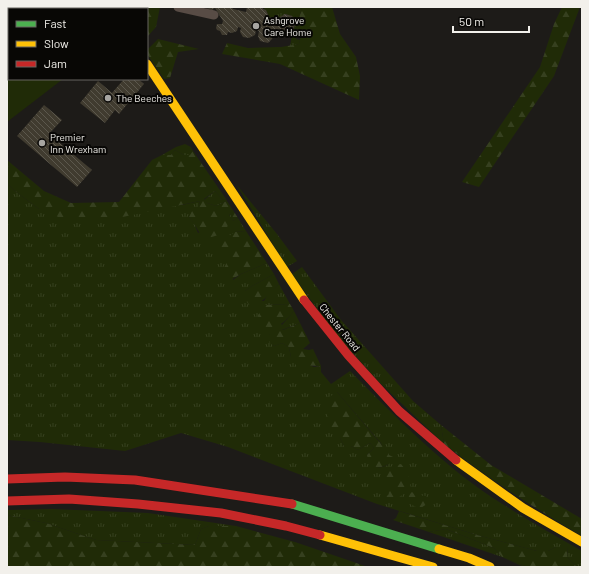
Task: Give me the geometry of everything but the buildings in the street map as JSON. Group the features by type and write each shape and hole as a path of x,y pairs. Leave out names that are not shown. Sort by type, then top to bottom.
{"main road":[{"name":"Chester Road","path":"148,66 302,299 348,355 399,411 464,467 523,508 582,542"},
{"path":"7,479 65,477 135,480 290,504 469,558 490,567"},
{"path":"7,501 69,499 138,504 213,512 286,526 345,541 433,567"},
{"path":"345,541 401,567"}],"street":[{"path":"178,7 214,16"}],"green space":[{"path":"7,7 63,7 8,8 8,80 62,80 7,122"},
{"path":"160,7 156,27 148,36 148,8 120,8"},
{"path":"265,7 302,7 296,31 298,32 296,39 300,40 299,44 290,46 292,36 285,34 294,29 295,22 292,16 285,14 277,19 269,17 264,9"},
{"path":"302,7 332,7 340,34 356,57 360,76 359,100 280,64 222,54 227,43 248,48 281,47 299,44 301,34 296,31"},
{"path":"562,7 580,7 554,76 479,187 462,182 540,67 554,24"},
{"path":"158,39 199,49 178,52 170,78 164,79 148,55 148,49"},
{"path":"185,144 191,147 193,151 191,155 184,155 175,150 171,155 162,155 176,147"},
{"path":"175,150 184,155 190,155 193,151 226,199 223,200 215,191 204,199 207,203 216,206 227,201 238,218 233,221 230,214 225,233 205,239 200,233 189,217 192,211 199,206 200,201 103,221 68,221 39,209 7,183 7,160 44,191 71,203 119,202 152,160 162,155 171,155"},
{"path":"7,183 39,209 182,205 200,201 199,206 189,217 194,223 198,233 231,214 233,221 238,218 246,231 235,232 228,260 233,280 241,274 267,263 274,274 245,291 245,299 264,301 268,294 279,284 290,304 266,305 282,325 294,311 300,323 269,335 270,342 274,346 282,343 289,347 291,357 314,367 321,366 321,372 331,384 350,371 418,438 473,484 504,505 582,551 582,567 577,567 567,557 568,547 556,547 548,551 537,551 477,535 377,504 228,447 181,433 125,451 7,440","holes":["337,392 380,442 389,455 388,465 380,467 373,465 367,455 374,448 370,443 358,450 351,446 344,446 340,438"]},
{"path":"236,184 277,234 297,261 287,267"},
{"path":"215,191 223,200 226,199 227,201 216,206 207,203 204,200"},
{"path":"246,231 267,263 241,274 227,282 223,276 224,268 228,260 219,258 214,246 235,232"},
{"path":"302,267 341,320 413,401 441,425 444,444 378,381 334,332 292,274"},
{"path":"274,274 279,284 259,303 249,305 245,299 245,291"},
{"path":"290,304 294,311 283,323 271,327 259,326 258,315 266,305"},
{"path":"300,323 310,343 303,349 313,349 321,366 296,365 291,357 289,347 282,343 274,346 269,342 269,335 276,329 283,330"},
{"path":"337,392 382,445 387,447 389,455 393,457 393,461 381,467 371,464 367,455 374,448 370,443 358,450 351,446 344,446 340,438 331,428 327,412 329,397"},
{"path":"441,425 491,465 582,519 582,536 546,515 477,469 444,444"},
{"path":"401,464 408,473 411,489 390,503 385,497 389,494 384,488 386,473 392,466"},
{"path":"412,492 416,495 426,496 427,504 419,509 411,504 408,495"},
{"path":"52,509 148,513 236,526 209,526 201,529 195,545 96,540 46,523 7,515 7,510"},
{"path":"399,511 477,535 537,551 548,551 556,547 568,547 567,557 577,567 528,567 502,557 494,548 446,529 429,532 393,520 396,518"},
{"path":"7,515 46,523 96,540 195,545 201,529 209,526 236,526 295,542 368,567 7,567"},
{"path":"446,529 494,548 502,557 429,532"},
{"path":"502,557 528,567 524,567"}],"traffic: fast":[{"path":"292,504 439,549"}],"traffic: slow":[{"path":"148,66 304,300"},
{"path":"456,460 523,508 582,542"},
{"path":"320,535 433,567"},
{"path":"439,549 469,558 490,567"}],"traffic: jam":[{"path":"304,300 348,355 399,411 456,460"},
{"path":"7,479 65,477 135,480 292,504"},
{"path":"7,501 69,499 138,504 221,513 286,526 320,535"}],"place":[{"name":"Ashgrove Care Home","path":"256,26"},
{"name":"The Beeches","path":"108,98"},
{"name":"Premier Inn Wrexham","path":"42,143"}]}
